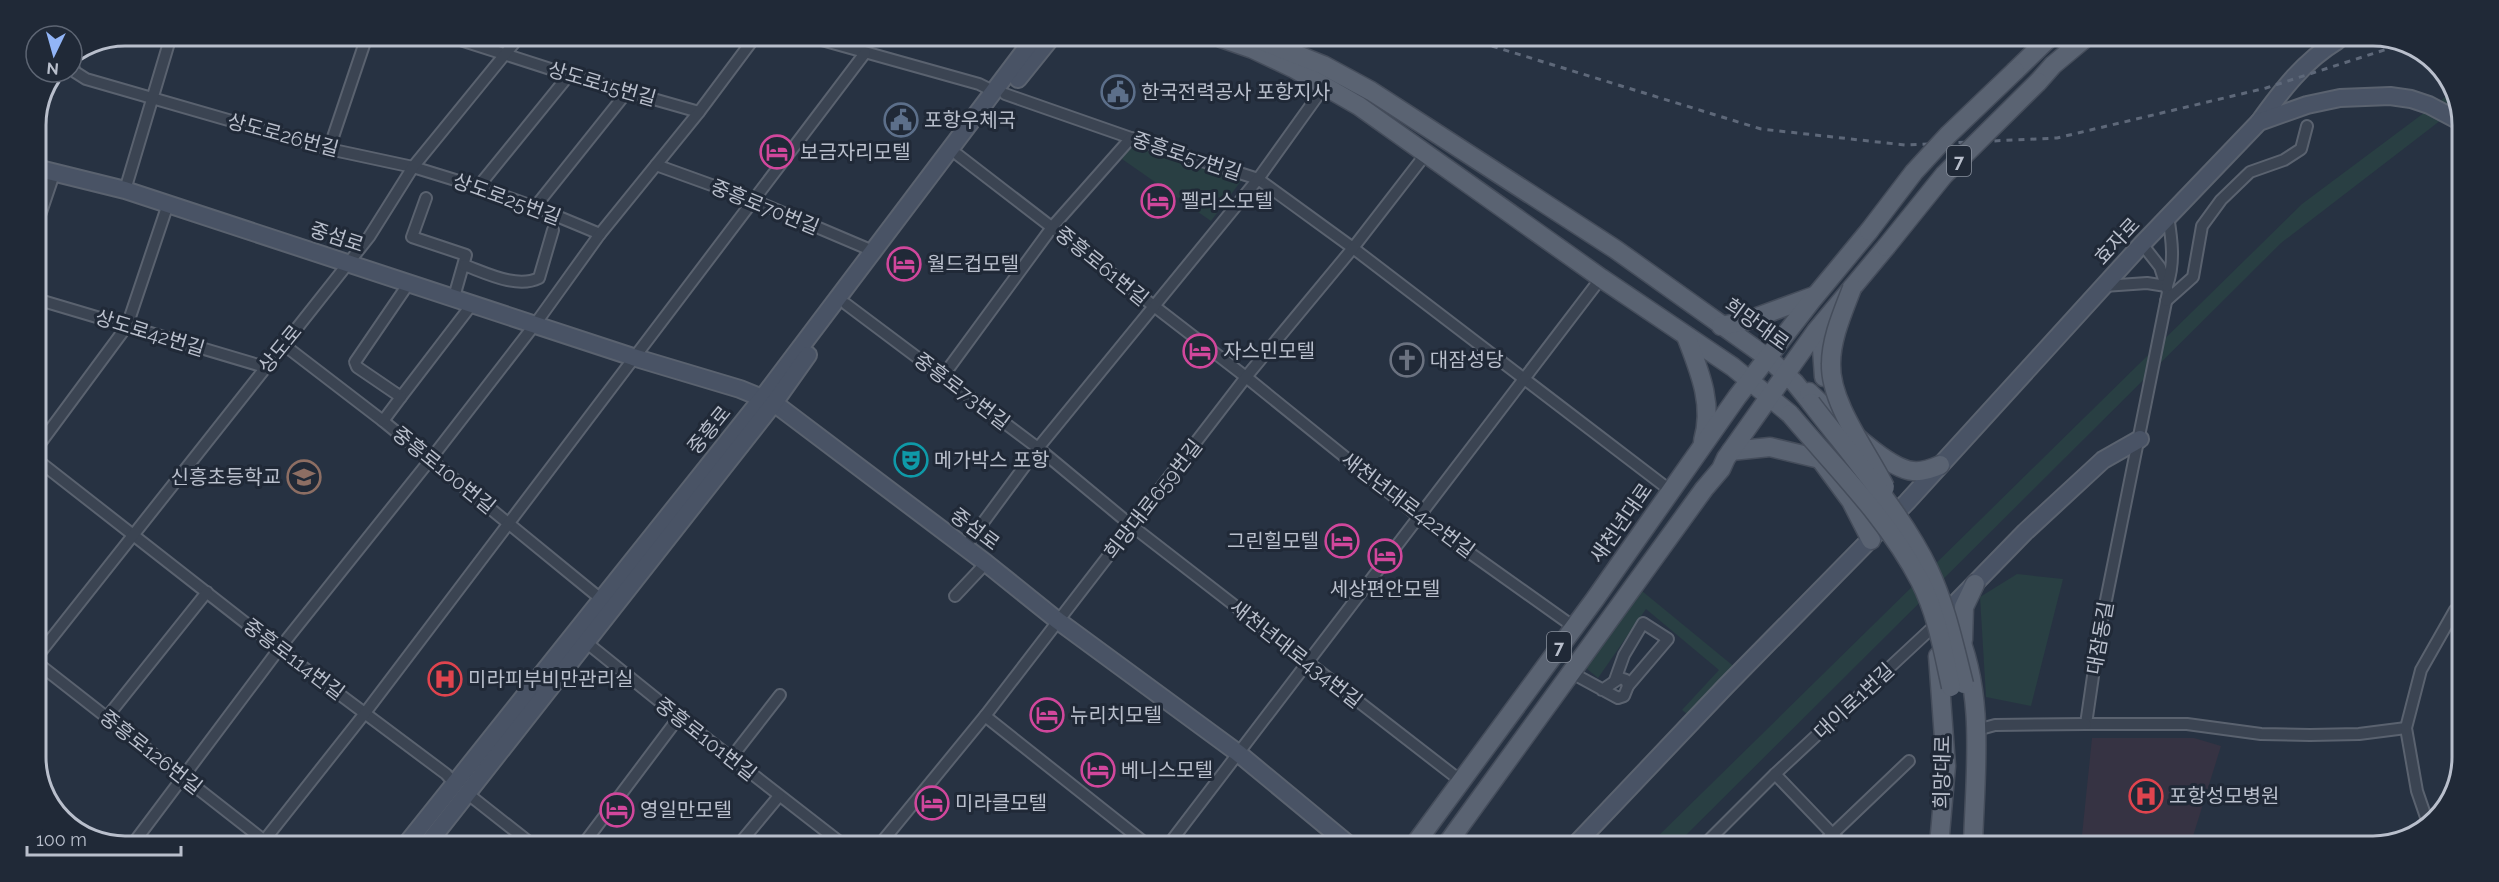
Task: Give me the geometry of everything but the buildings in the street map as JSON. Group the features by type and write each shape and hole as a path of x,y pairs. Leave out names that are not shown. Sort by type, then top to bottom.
{"main road":[{"name":"중흥로","path":"413,836 454,783 580,637 846,304 958,155 1029,46"},
{"name":"중흥로","path":"434,836 468,794 580,637 601,599 768,400 873,251 1000,93 1044,46"},
{"name":"희망대로","path":"1244,46 1293,68 1359,106 1425,155 1750,380 1790,414 1897,541 1921,583 1938,625 1957,685 1966,702 1963,836"},
{"name":"희망대로","path":"1275,46 1323,65 1371,92 1615,249 1768,358 1789,377 1929,569 1944,606 1957,685 1952,716 1948,836"},
{"name":"새천년대로","path":"1421,836 1574,627 1750,380 1816,295 1914,172 1948,135 2041,46"},
{"name":"7","path":"1453,836 1704,489 1721,469 1731,451 1789,377 1826,320 1944,176 2053,65 2076,46"},
{"path":"2259,122 2288,81 2318,46"},
{"name":"효자로","path":"1895,521 1940,465 2168,216 2259,122 2307,105 2340,98 2390,96 2429,105 2452,117"},
{"name":"중섬로","path":"46,171 125,190 768,400 965,547 1057,620 1238,753 1338,836"},
{"path":"1584,836 1726,686 1871,540 1895,521 1867,452 1842,411 1832,378 1833,344 1852,288"},
{"path":"1721,326 1746,321 1816,295"},
{"path":"1826,320 1823,372 1835,417"},
{"path":"1686,336 1703,379 1706,400 1708,424 1701,448"},
{"path":"1789,377 1898,468 1924,472 1940,465"},
{"path":"1773,399 1785,421 1820,459 1851,501 1871,540"},
{"path":"1935,629 1943,633 1950,631 1952,618 1975,584 2025,532 2103,460 2140,439"},
{"path":"1731,451 1770,447 1820,459"},
{"path":"1973,836 1977,730 1964,645 1964,607 1975,584"},
{"path":"1952,618 1964,645"},
{"path":"1935,629 1946,766 1940,836"}],"street":[{"path":"125,190 168,46"},
{"path":"328,149 364,46"},
{"name":"상도로15번길","path":"478,46 569,75 699,112"},
{"name":"상도로","path":"47,646 369,237 413,167 512,46"},
{"path":"140,836 279,649 430,460 536,323 600,234 699,112 748,46"},
{"name":"중흥로57번길","path":"841,46 979,84 1131,138 1258,179 1353,248 1671,491"},
{"path":"269,836 365,713 865,53"},
{"path":"478,187 569,75"},
{"name":"상도로26번길","path":"84,78 328,149 413,167"},
{"path":"965,547 1038,448 1258,179 1324,87"},
{"path":"535,207 627,92"},
{"path":"2166,301 2193,277 2202,226 2221,200 2250,172 2284,160 2301,149 2307,126"},
{"path":"943,376 1053,226 1131,138"},
{"name":"중흥로61번길","path":"958,155 1246,377"},
{"name":"희망대로659번길","path":"887,836 985,716 1246,377 1353,248 1425,155"},
{"name":"중흥로70번길","path":"656,165 753,200 873,251"},
{"name":"상도로25번길","path":"413,167 535,207 600,234"},
{"path":"46,197 54,174"},
{"path":"426,198 412,237 466,255 454,297"},
{"path":"46,435 127,326 168,204"},
{"path":"2104,286 2127,283 2166,286 2172,272 2172,238 2168,216"},
{"path":"464,265 498,277 528,284 539,278 553,230"},
{"name":"대잠동길","path":"2086,724 2099,635 2168,292 2160,267 2142,244"},
{"path":"1175,836 1601,278"},
{"path":"401,397 357,367 355,362 409,283"},
{"name":"상도로42번길","path":"46,302 265,367"},
{"path":"383,421 473,303"},
{"name":"중흥로73번길","path":"846,304 1038,448 1132,526"},
{"name":"중흥로100번길","path":"284,345 383,421 601,599"},
{"name":"새천년대로422번길","path":"1246,377 1418,516 1574,627"},
{"name":"중흥로114번길","path":"47,467 279,649 446,774 454,783"},
{"name":"새천년대로434번길","path":"1132,526 1461,781"},
{"path":"955,596 986,563"},
{"path":"106,717 207,592"},
{"path":"2425,815 2417,790 2406,728 2421,670 2452,615"},
{"path":"1572,673 1602,690 1618,698 1623,696 1628,686 1668,639 1643,623 1624,655 1615,680 1602,690"},
{"name":"대이로1번길","path":"1713,836 1775,774 1935,629"},
{"name":"중흥로101번길","path":"580,637 832,836"},
{"name":"중흥로126번길","path":"47,669 258,836"},
{"path":"1615,680 1626,680 1628,686"},
{"path":"731,758 780,695"},
{"path":"1975,709 1995,725"},
{"path":"985,716 1136,836"},
{"path":"590,836 679,717"},
{"path":"1977,730 1995,725 2187,724 2261,734 2310,735 2359,734 2406,728"},
{"path":"1775,774 1833,834 1909,761"},
{"path":"468,794 521,836"},
{"path":"746,836 779,795"}],"shaded area":[{"name":"포항성모병원","path":"2092,738 2194,738 2221,746 2193,836 2082,836"}],"green space":[{"path":"2446,96 2451,112 2281,243 1685,836 1658,836 2302,204"},
{"path":"1132,144 1244,177 1211,221 1122,159"},
{"path":"2017,574 2063,579 2031,706 1986,697 1980,597"},
{"path":"1642,591 1737,669 1691,717 1682,710 1719,670 1646,609 1598,678 1586,668"}],"railway":[{"path":"1492,46 1761,129 1905,145 2057,138 2266,88 2390,48"}],"place":[{"name":"한국전력공사 포항지사","path":"1118,92"},
{"name":"포항우체국","path":"901,120"},
{"name":"보금자리모텔","path":"777,152"},
{"name":"펠리스모텔","path":"1158,201"},
{"name":"월드컵모텔","path":"904,264"},
{"name":"자스민모텔","path":"1200,351"},
{"name":"대잠성당","path":"1407,360"},
{"name":"메가박스 포항","path":"911,460"},
{"name":"신흥초등학교","path":"304,477"},
{"name":"그린힐모텔","path":"1342,541"},
{"name":"세상편안모텔","path":"1385,556"},
{"name":"미라피부비만관리실","path":"445,679"},
{"name":"뉴리치모텔","path":"1047,715"},
{"name":"베니스모텔","path":"1098,770"},
{"name":"포항성모병원","path":"2146,796"},
{"name":"미라클모텔","path":"932,803"},
{"name":"영일만모텔","path":"617,810"}]}
